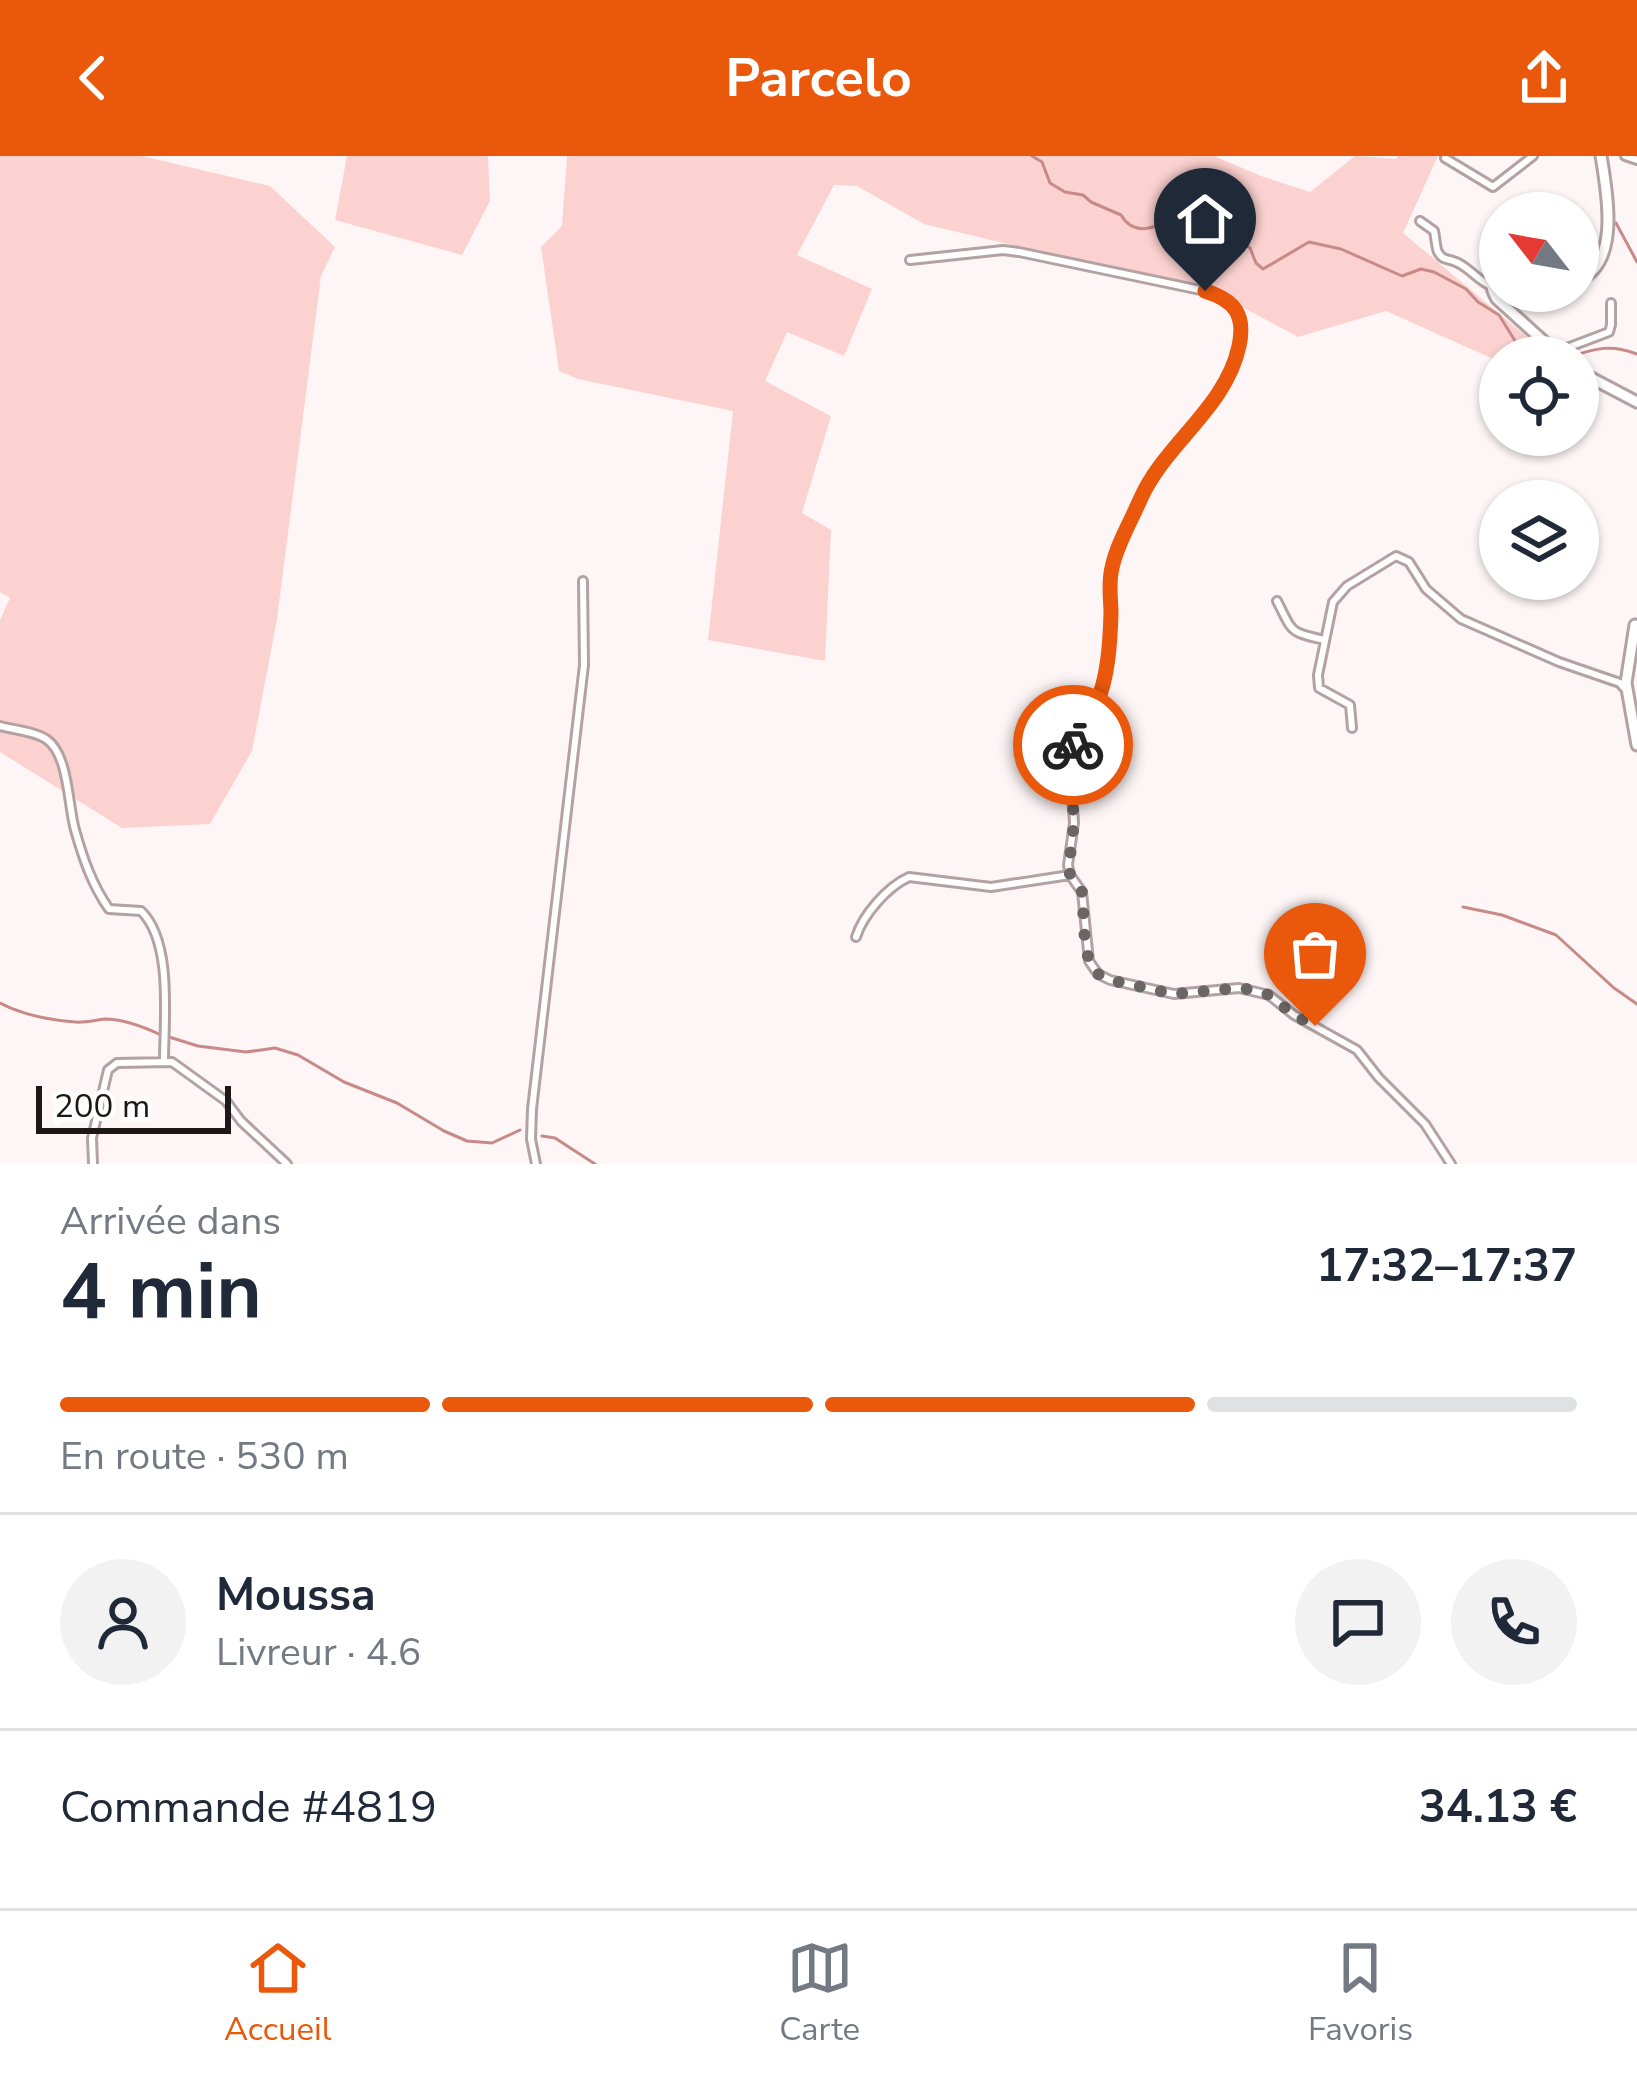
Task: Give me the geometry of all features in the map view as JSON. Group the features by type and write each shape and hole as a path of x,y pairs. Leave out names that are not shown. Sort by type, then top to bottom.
{"main road":[{"path":"1599,264 1607,243 1600,156"},
{"path":"1511,312 1537,336"},
{"path":"1599,382 1637,402"},
{"path":"1636,622 1625,653 1623,687 1624,714 1637,746"}],"street":[{"path":"1625,156 1637,159"},
{"path":"1445,158 1493,187 1529,157"},
{"path":"1420,221 1434,231 1441,256 1468,269 1479,280"},
{"path":"910,260 1019,252 1205,291 1230,302 1241,329 1237,353 1208,408 1142,495 1111,571 1108,653 1096,707 1073,744 1074,823 1069,865 1082,892 1089,961 1098,974 1110,980 1174,994 1239,988 1269,995 1294,1015 1357,1050 1425,1124 1451,1164"},
{"path":"1599,337 1609,332 1611,304"},
{"path":"1352,728 1350,705 1319,688 1334,602 1347,586 1396,556 1409,562 1426,589 1461,619 1623,687"},
{"path":"536,1164 532,1109 584,664 583,581"},
{"path":"1277,602 1294,632 1325,640"},
{"path":"0,725 52,744 65,775 73,825 93,883 109,910 141,911 153,925 164,974 164,1061"},
{"path":"856,938 873,906 908,877 992,886 1070,875"},
{"path":"93,1164 92,1138 108,1070 117,1064 164,1061 214,1091 286,1164"}],"shaded area":[{"path":"0,156 142,156 270,186 335,247 321,276 277,619 252,751 210,824 122,828 0,752 0,620 10,598 0,592"},
{"path":"347,156 488,156 490,201 462,255 335,220"},
{"path":"567,156 1214,156 1310,192 1355,156 1438,156 1403,233 1479,297 1479,312 1497,312 1526,336 1479,336 1479,353 1386,311 1298,337 1218,294 924,224 857,186 834,185 797,255 872,289 844,356 787,332 765,381 831,416 802,513 831,530 825,661 708,640 733,411 559,371 541,247 562,226"}],"waterway":[{"path":"1032,156 1042,162 1050,183 1083,195 1137,228 1155,226 1193,206 1206,224 1222,228 1250,248 1263,269 1309,242 1341,249 1402,276 1421,269 1434,272 1499,315 1512,336"},
{"path":"1616,223 1637,262"},
{"path":"1599,349 1637,354"},
{"path":"1463,907 1556,935 1637,1004"},
{"path":"0,1003 56,1020 119,1020 161,1035"},
{"path":"169,1037 198,1046 246,1052 275,1048 298,1055 467,1141 492,1143 520,1130"},
{"path":"542,1136 555,1138 595,1164"}],"way so far":[{"path":"1073,745 1070,875 1082,892 1085,943 1098,974 1174,994 1254,990 1315,1026"}],"route":[{"path":"1073,745 1096,707 1104,675 1116,556 1142,495 1208,408 1228,376 1240,343 1235,308 1205,291"}]}
